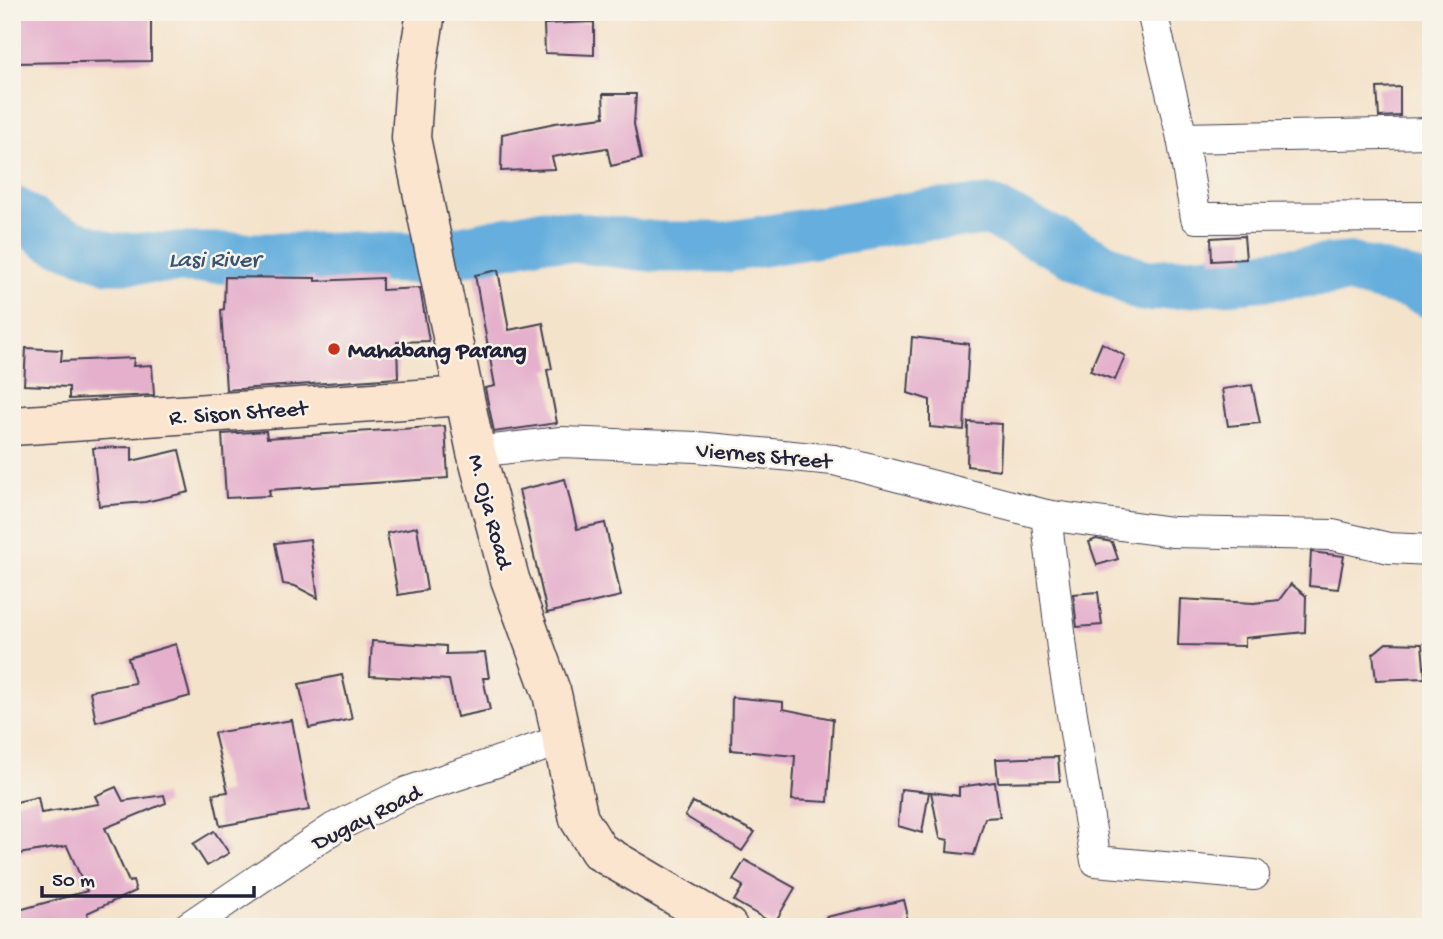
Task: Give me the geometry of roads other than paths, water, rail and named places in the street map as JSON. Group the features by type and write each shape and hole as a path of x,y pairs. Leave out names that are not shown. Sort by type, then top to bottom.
{"street":[{"name":"M. Oja Road","path":"426,12 415,80 411,138 476,452 510,579 552,694 579,820 598,851 728,927"},
{"path":"1152,12 1182,138 1196,218 1431,217"},
{"path":"1182,138 1431,134"},
{"name":"R. Sison Street","path":"12,426 463,396"},
{"name":"Viernes Street","path":"476,452 561,442 697,447 834,460 1046,516 1172,532 1333,535 1389,548 1431,550"},
{"path":"1046,516 1064,665 1096,861 1254,875"},
{"name":"Dugay Road","path":"188,927 334,828 407,792 562,740"}],"waterway":[{"name":"Lasi River","path":"12,211 51,236 110,258 427,258"},
{"path":"442,255 545,234 658,247 726,247 925,215 990,211 1142,286 1349,268 1411,284 1431,293"}],"place":[{"name":"Mahabang Parang","path":"334,349"}]}
